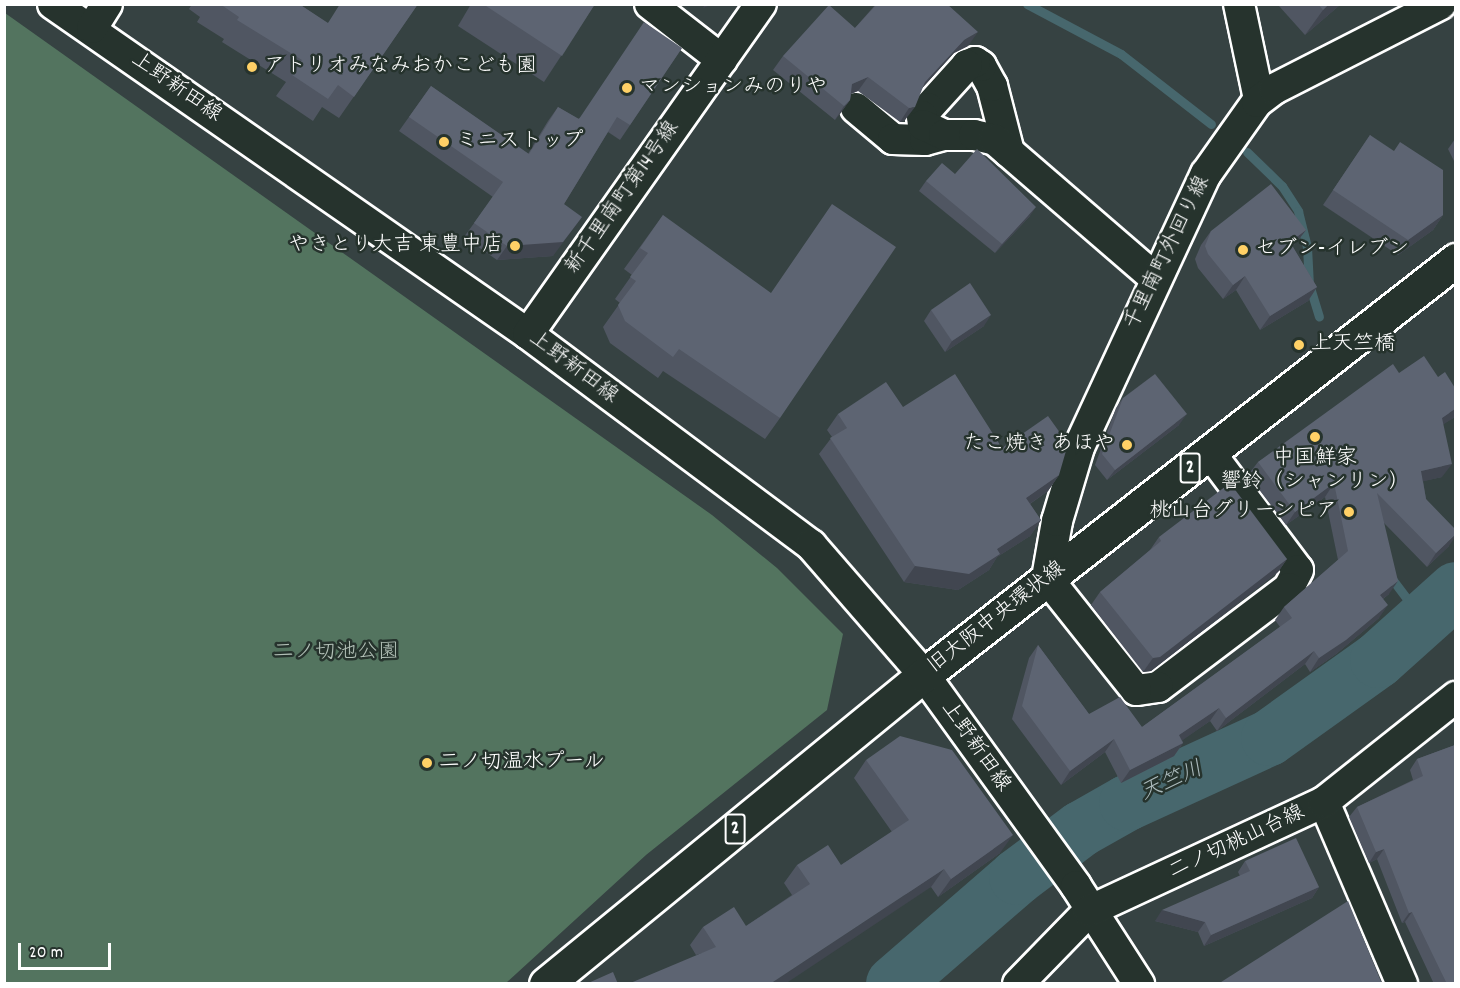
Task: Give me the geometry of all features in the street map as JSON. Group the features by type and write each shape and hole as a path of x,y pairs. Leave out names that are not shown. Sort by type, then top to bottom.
{"main road":[{"name":"旧大阪中央環状線","path":"546,984 924,675 1455,260"}],"street":[{"name":"上野新田線","path":"53,4 100,16 811,545 924,675 1083,899"},
{"path":"650,4 722,60"},
{"name":"新千里南町第14号線","path":"528,334 761,4"},
{"path":"1239,4 1259,99"},
{"name":"千里南町外回り線","path":"1047,578 1057,521 1079,447 1155,278 1206,174 1259,99 1441,4"},
{"path":"944,135 923,124 922,116 960,70 975,62 992,86 1009,152"},
{"path":"856,108 893,139 925,140 944,135 985,136 1009,152 1155,278"},
{"path":"1047,578 1136,690 1158,687 1289,588 1298,570 1210,453"},
{"name":"二ノ切桃山台線","path":"1018,984 1083,899 1324,802 1455,697"},
{"path":"1324,802 1402,984"},
{"path":"1083,899 1139,984"}],"green space":[{"name":"二ノ切池公園","path":"5,13 712,515 777,568 843,634 827,710 646,855 506,983 5,983"}],"building":[{"path":"220,4 299,4 328,23 340,4 418,4 354,97 338,85 328,99 292,75 302,60 237,20 239,17"},
{"path":"483,4 595,4 562,56"},
{"path":"877,4 947,4 978,32 964,40 925,82 915,107 909,108 868,77 852,84 850,100 844,106 783,56 829,5 855,28"},
{"path":"1318,4 1329,4 1323,10"},
{"path":"644,22 682,48 630,125 617,117 564,204 582,217 563,242 507,246 474,223 503,182 409,117 431,86 529,154 558,107 579,119"},
{"path":"1370,135 1394,151 1400,142 1443,170 1443,215 1408,240 1333,190"},
{"path":"977,149 1036,207 1002,244 926,181 942,163 955,174"},
{"path":"1271,184 1306,230 1290,242 1317,287 1270,316 1245,276 1233,285 1208,254 1205,246 1211,231"},
{"path":"832,204 896,247 780,418 679,349 673,357 625,321 618,305 636,281 630,277 648,253 640,248 663,215 771,293"},
{"path":"970,283 991,315 952,341 931,310"},
{"path":"1424,356 1438,377 1445,372 1455,388 1455,409 1442,418 1452,464 1421,471 1426,499 1455,529 1455,535 1436,553 1377,493 1398,581 1380,595 1388,605 1346,640 1319,658 1314,651 1226,718 1219,708 1179,735 1183,743 1130,770 1114,739 1070,771 1022,706 1038,645 1089,714 1120,697 1142,727 1292,618 1284,607 1348,551 1334,483 1295,512 1258,462 1393,364 1399,373"},
{"path":"955,374 1002,448 1048,416 1068,444 1059,475 1026,498 1041,520 997,549 1000,554 969,574 915,566 830,438 847,428 838,414 886,382 903,407"},
{"name":"たこ焼き あほや","path":"1155,374 1187,414 1115,470 1102,454 1123,398"},
{"path":"1230,483 1287,559 1160,657 1153,658 1100,592 1161,541 1159,537"},
{"path":"900,736 952,750 1013,835 951,879 944,869 770,984 628,984 716,947 703,927 734,907 746,926 810,884 797,865 828,845 841,865 909,820 866,760"},
{"path":"1455,745 1455,984 1447,984 1412,912 1409,913 1384,849 1376,852 1357,807 1423,776 1417,759"},
{"path":"1296,838 1319,887 1211,935 1205,922 1162,910 1250,871 1245,861"},
{"path":"1348,901 1382,984 1218,984"},
{"path":"613,972 618,984 586,984"}],"waterway":[{"path":"1027,4 1121,54 1211,124"},
{"path":"1247,152 1282,186 1298,211 1307,247 1309,284 1319,317"},
{"path":"1389,575 1423,620"},
{"name":"天竺川","path":"894,984 1017,877 1081,829 1127,803 1269,738 1378,660 1456,590"}],"place":[{"name":"アトリオみなみおかこども園","path":"252,67"},
{"name":"マンションみのりや","path":"627,88"},
{"name":"ミニストップ","path":"444,142"},
{"name":"やきとり大吉 東豊中店","path":"515,246"},
{"name":"セブン-イレブン","path":"1243,250"},
{"name":"上天竺橋","path":"1299,345"},
{"name":"中国鮮家 響鈴（シャンリン）","path":"1315,437"},
{"name":"たこ焼き あほや","path":"1127,445"},
{"name":"桃山台グリーンピア","path":"1349,512"},
{"name":"二ノ切温水プール","path":"427,763"}]}
